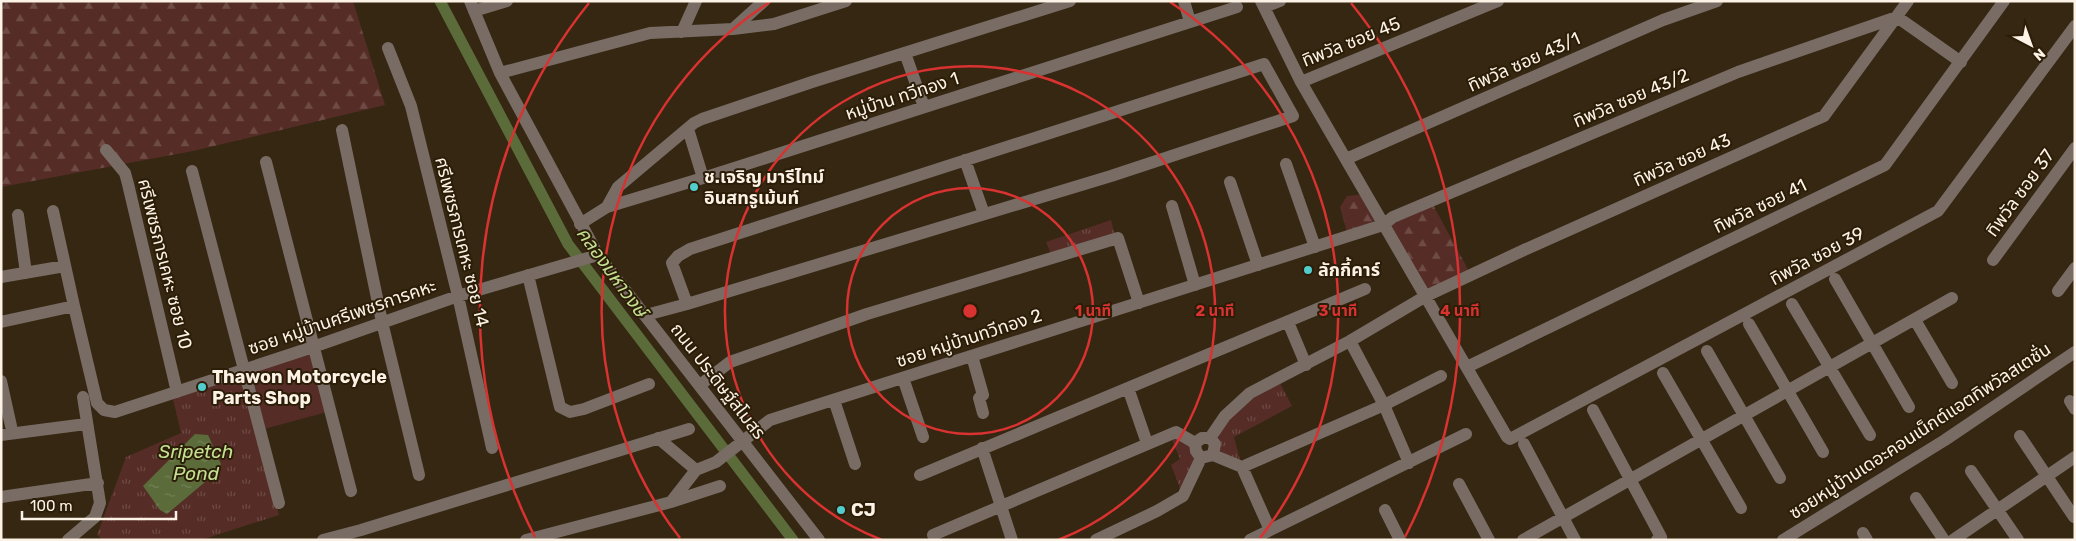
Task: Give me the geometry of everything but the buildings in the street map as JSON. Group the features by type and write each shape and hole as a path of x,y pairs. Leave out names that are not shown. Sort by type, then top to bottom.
{"street":[{"path":"472,6 507,1"},
{"path":"682,32 696,1"},
{"path":"733,29 764,1"},
{"path":"500,73 625,38 650,33 733,29 774,24 846,1"},
{"path":"606,207 618,188 688,128 702,119 812,82 1070,1"},
{"path":"1184,1 1190,22"},
{"path":"1280,1 1262,4 1301,82 1467,367"},
{"name":"ทิพวัล ซอย 45","path":"1301,82 1498,1"},
{"name":"ทิพวัล ซอย 43/1","path":"1346,159 1663,20 1718,1"},
{"name":"ทิพวัล ซอย 43","path":"1210,438 1225,416 1250,393 1350,341 1426,296 1524,250 1824,116 1908,1"},
{"name":"ทิพวัล ซอย 41","path":"1467,367 1885,165 2004,1"},
{"name":"ถนน ประดิษฐ์สโมสร","path":"472,6 500,73 598,255 700,385 739,443 819,540"},
{"name":"หมู่บ้าน ทวีทอง 1","path":"580,224 606,207 703,178 1237,7"},
{"path":"1897,17 1961,62"},
{"name":"ทิพวัล ซอย 43/2","path":"1383,225 1393,217 1738,72 1897,17"},
{"name":"ทิพวัล ซอย 39","path":"1467,367 1509,438 1520,435 1938,211 2075,26"},
{"name":"ศรีเพชรการเคหะ ซอย 14","path":"388,48 411,106 458,296 492,448"},
{"path":"905,53 924,107"},
{"path":"646,315 687,304 1129,170 1293,116 1264,64 690,249 678,256 672,263 687,304"},
{"path":"688,128 703,178"},
{"path":"342,130 382,322 419,475"},
{"name":"ทิพวัล ซอย 37","path":"1993,260 2075,148"},
{"name":"ศรีเพชรการเคหะ ซอย 10","path":"106,150 125,173 177,392"},
{"path":"965,160 984,214"},
{"path":"266,162 351,491"},
{"path":"1286,164 1315,247"},
{"path":"192,171 279,502"},
{"path":"1230,182 1258,265"},
{"path":"1172,206 1195,285"},
{"name":"ซอย หมู่บ้านศรีเพชรการคหะ","path":"53,211 97,403 104,410 115,412 313,347 458,296 598,255"},
{"path":"18,215 26,273"},
{"name":"ซอย หมู่บ้านทวีทอง 2","path":"696,470 716,462 770,420 1383,225"},
{"path":"700,385 730,362 739,358 867,314 1118,238 1139,303"},
{"path":"1,277 65,266"},
{"path":"2058,290 2075,268"},
{"path":"528,275 560,407 570,412 584,409 649,384"},
{"path":"1835,279 1909,407"},
{"path":"920,475 1365,289"},
{"path":"1523,540 1952,298"},
{"path":"1792,304 1870,435"},
{"path":"1,322 74,306"},
{"path":"1915,320 1952,383"},
{"path":"1288,322 1306,365"},
{"path":"1749,324 1823,452"},
{"path":"1350,341 1384,405 1409,463"},
{"path":"1707,351 1780,478"},
{"name":"ซอยหมู่บ้านเดอะคอนเน็กต์แอตทิพวัลสเตชั่น","path":"1783,540 1945,440 2075,352"},
{"path":"972,356 983,395 979,398 983,413"},
{"path":"1663,373 1741,508"},
{"path":"1195,443 1196,451 1207,457 1242,467 1384,405 1441,376"},
{"path":"902,378 923,437"},
{"path":"1,381 11,426"},
{"path":"1128,388 1147,444"},
{"path":"68,540 95,517 99,508 98,482 86,424 83,397"},
{"path":"834,400 855,464"},
{"path":"1592,410 1661,538 1657,540"},
{"path":"1,435 86,424"},
{"path":"323,540 363,535 689,429"},
{"path":"933,535 1176,432 1195,443"},
{"path":"1250,540 1466,434"},
{"path":"2020,436 2074,517"},
{"path":"658,438 696,470 671,502"},
{"path":"1096,540 1157,511 1183,496 1215,444 1210,438 1202,438 1195,443"},
{"path":"1524,444 1575,540"},
{"path":"982,448 1012,540"},
{"path":"1953,540 2075,457"},
{"path":"1242,467 1270,530"},
{"path":"1971,471 2018,540"},
{"path":"1,497 98,482"},
{"path":"1460,484 1489,540"},
{"path":"526,540 671,502 720,486"},
{"path":"1916,498 1944,540"},
{"path":"1385,510 1400,540"}],"green space":[{"path":"1,1 353,1 385,105 193,151 1,187"},
{"path":"1365,194 1383,224 1431,201 1471,275 1426,296 1383,225 1348,236 1340,207 1347,196"},
{"path":"1111,220 1115,236 1051,254 1046,242"},
{"path":"312,346 327,412 257,431 242,370"},
{"path":"242,370 279,515 201,540 103,540 97,535 126,457 181,433 172,395"},
{"path":"1278,379 1292,406 1234,437 1242,467 1213,455 1225,416"},
{"path":"1176,432 1201,458 1183,496 1171,465 1180,459 1170,435"}],"water":[{"name":"Sripetch Pond","path":"195,434 208,435 221,464 217,472 167,514 160,510 143,486"}],"waterway":[{"name":"คลองมหาวงษ์","path":"440,1 568,244 793,540"}],"place":[{"name":"ช.เจริญ มารีไทม์ อินสทรูเม้นท์","path":"694,187"},
{"name":"ลักกี้คาร์","path":"1308,270"},
{"name":"Thawon Motorcycle Parts Shop","path":"202,387"},
{"name":"CJ","path":"841,510"}]}
